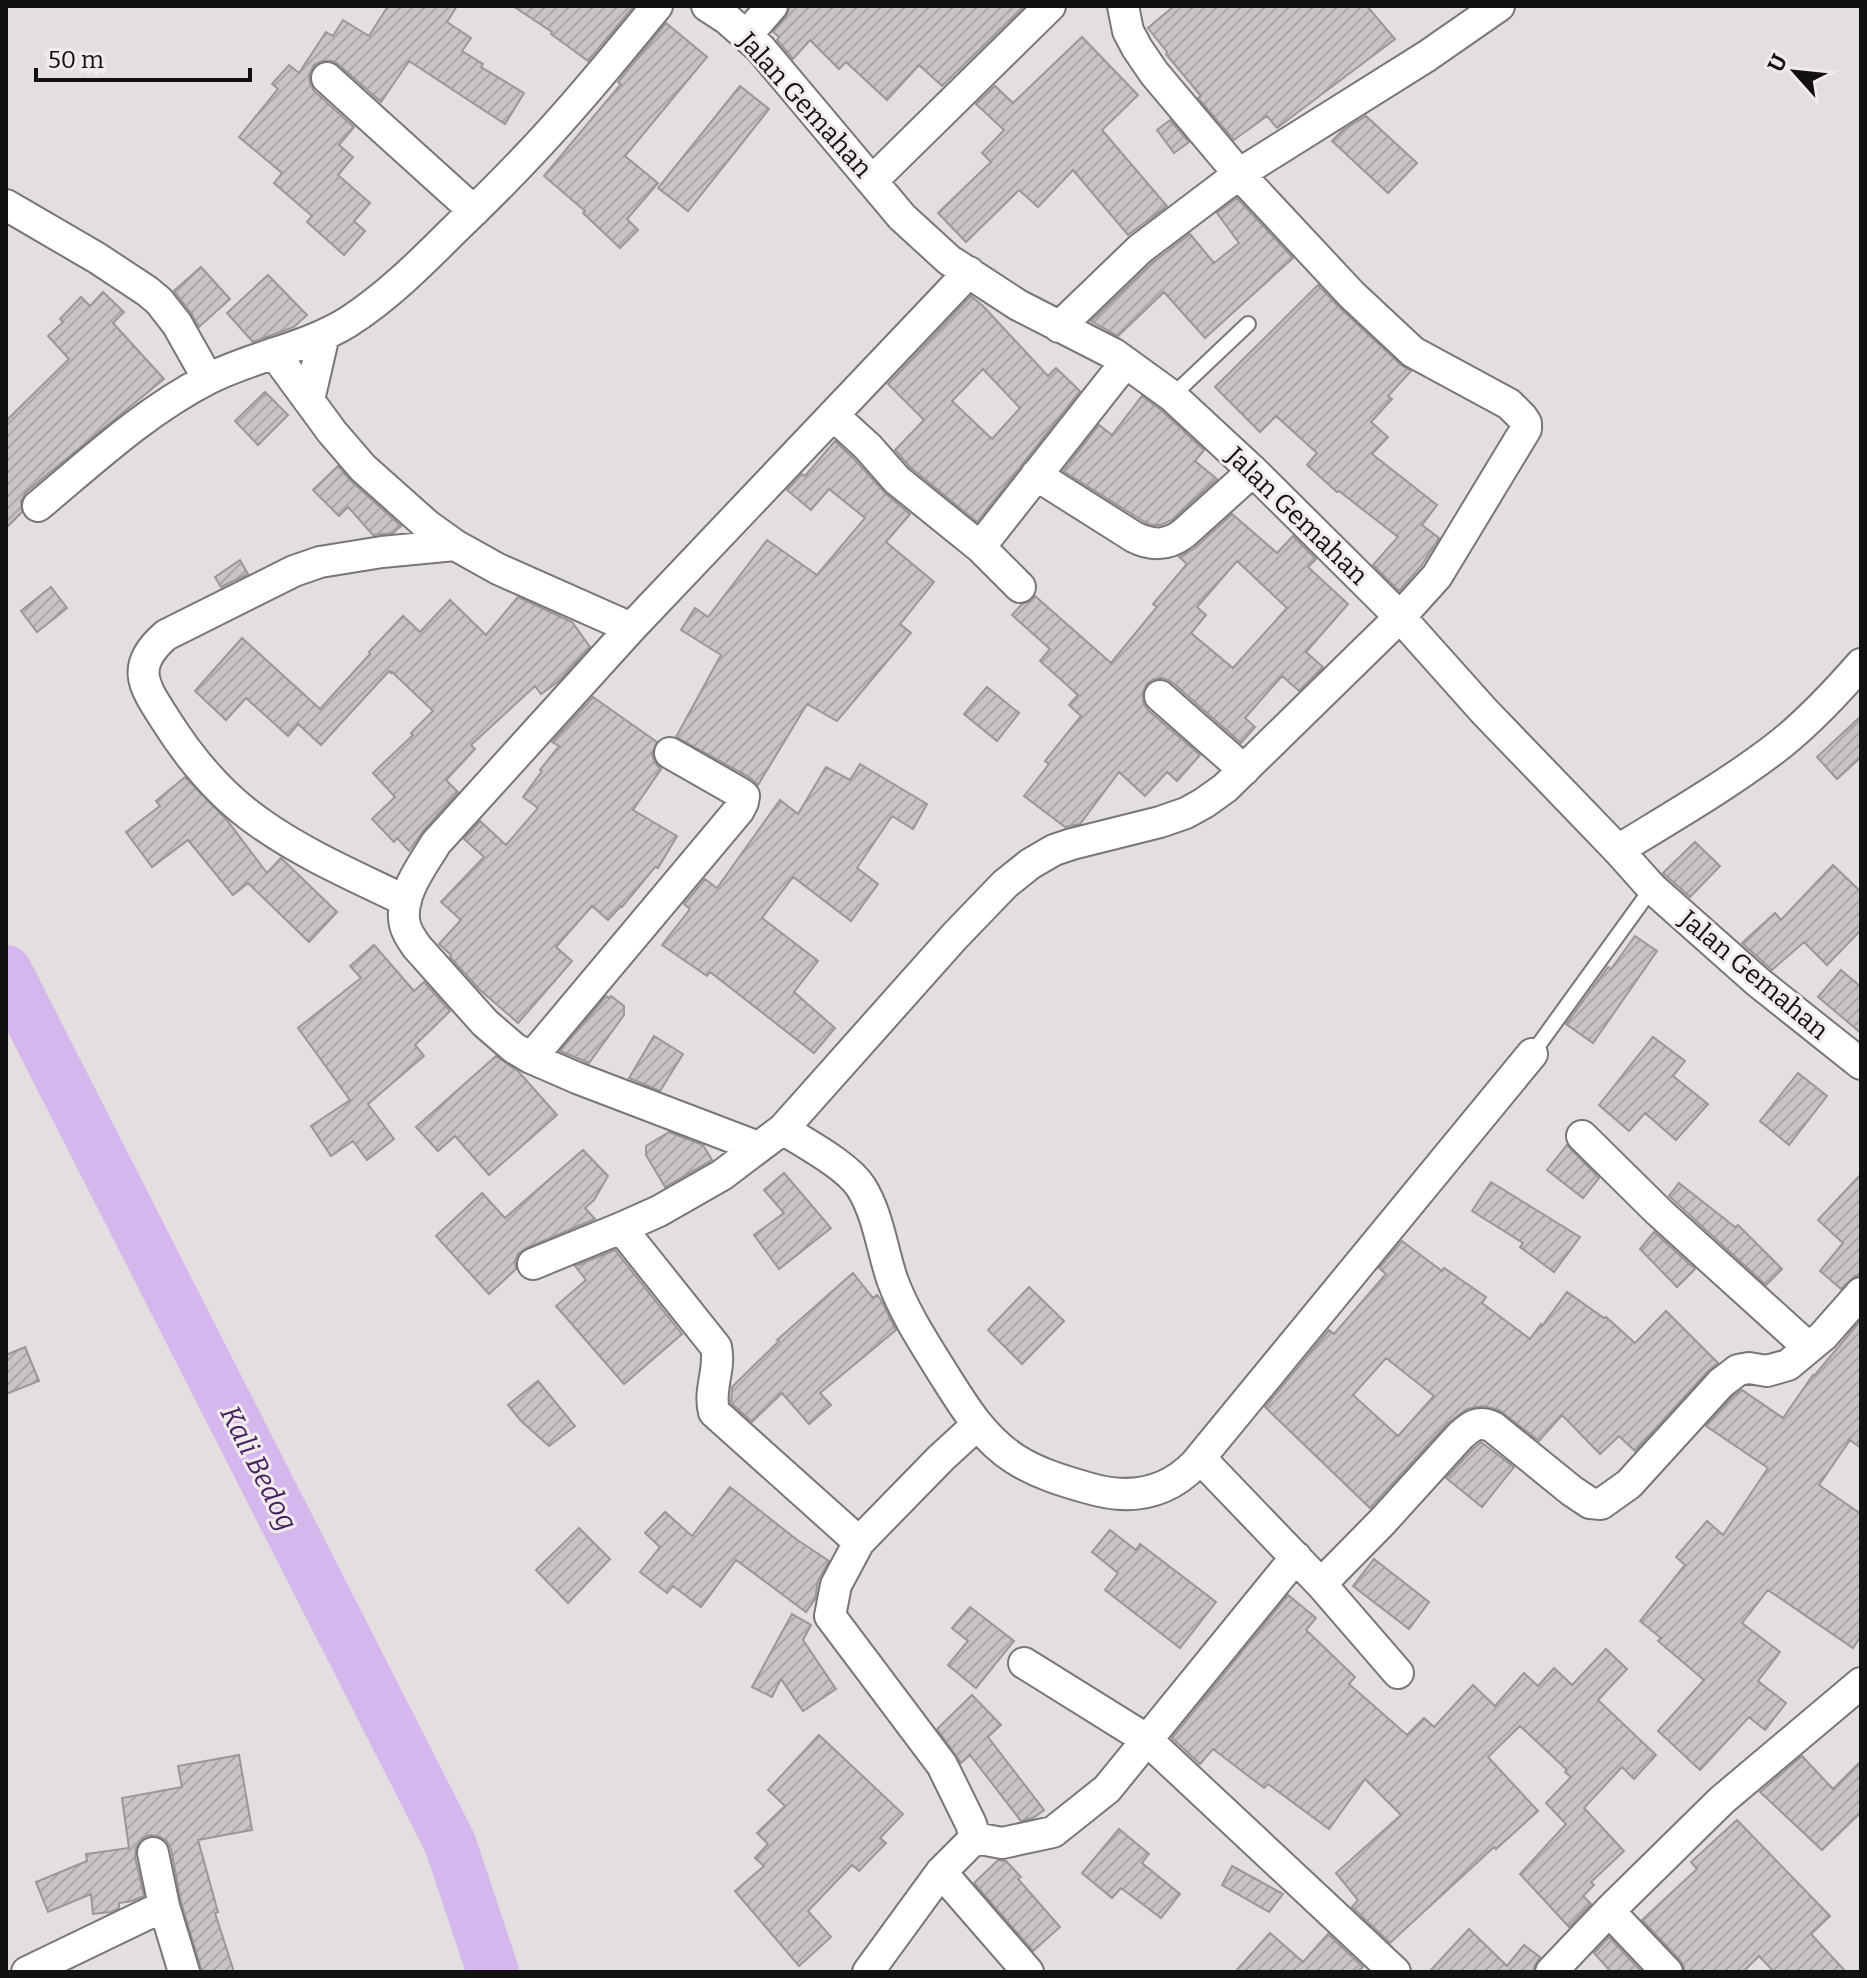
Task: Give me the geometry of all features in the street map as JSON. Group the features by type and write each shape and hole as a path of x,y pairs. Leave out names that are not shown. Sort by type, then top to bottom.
{"street":[{"path":"38,506 137,424 176,397 241,364 324,335 390,291 474,211 575,105 657,6"},
{"name":"Jalan Gemahan","path":"707,6 760,48 902,217 949,260 1018,305 1114,354 1172,396 1253,471 1400,617 1484,711 1652,888 1758,982 1860,1062"},
{"path":"746,36 772,6"},
{"path":"872,181 1050,6"},
{"path":"533,1264 659,1211 722,1175 783,1129 954,937 1005,884 1030,864 1072,844 1186,813 1215,796 1400,617 1437,576 1526,429 1526,423 1509,404 1413,352 1352,295 1239,174 1154,73 1128,31 1123,6"},
{"path":"1059,327 1140,249 1239,174 1427,56 1499,6"},
{"path":"327,78 474,211"},
{"path":"6,205 97,258 159,301 177,324 208,379"},
{"path":"758,1147 577,1078 514,1048 485,1023 417,947 404,923 406,901 436,843 631,628 969,272"},
{"path":"309,400 324,335"},
{"path":"274,353 363,468 427,525 498,569 631,628"},
{"path":"980,547 1125,363"},
{"path":"833,415 868,447 897,480 980,547 1020,587"},
{"path":"1036,475 1134,537 1160,544 1171,542 1183,534 1253,471"},
{"path":"406,901 304,851 257,821 228,797 204,773 176,736 146,689 142,674 149,652 166,635 294,571 320,562 455,545"},
{"path":"1618,850 1719,788 1774,749 1811,717 1861,664"},
{"path":"1160,696 1244,770"},
{"path":"531,1058 743,802 744,796 740,793 670,753"},
{"path":"783,1129 843,1169 859,1184 873,1213 893,1281 914,1326 977,1425 996,1445 1015,1459 1062,1481 1102,1492 1148,1492 1183,1477 1200,1458 1532,1054"},
{"path":"1582,1136 1659,1212 1808,1347"},
{"path":"621,1228 716,1347 714,1412 859,1542"},
{"path":"1321,1584 1474,1424 1493,1427 1572,1491 1590,1503 1601,1504 1629,1484 1712,1393 1738,1370 1767,1371 1788,1365 1831,1327 1861,1293"},
{"path":"975,1838 942,1765 830,1616 836,1585 859,1542 977,1425"},
{"path":"1200,1458 1321,1584 1398,1673"},
{"path":"975,1838 1002,1843 1053,1832 1107,1789 1296,1557"},
{"path":"1024,1663 1146,1739 1395,1972"},
{"path":"1551,1972 1722,1800 1861,1683"},
{"path":"875,1969 941,1872 975,1838"},
{"path":"153,1853 164,1906 184,1972"},
{"path":"941,1872 1028,1972"},
{"path":"27,1972 164,1906"},
{"path":"1609,1911 1667,1972"}],"lane":[{"path":"1172,396 1248,324"},
{"path":"1532,1054 1652,888"}],"building":[{"path":"388,6 457,6 447,22 471,38 462,51 483,64 481,67 524,93 505,124 409,61 381,102 338,64 322,61 314,65 309,75 314,91 354,127 339,145 353,157 338,175 370,203 354,221 365,231 344,255 307,222 312,216 274,183 282,173 239,137 278,89 272,84 289,65 299,73 326,32 333,36 343,20 369,36"},
{"path":"513,6 634,6 588,61"},
{"path":"790,6 1024,6 942,86 919,65 887,100 846,62 839,69 810,40 793,59 773,32 786,17"},
{"path":"1174,6 1367,6 1395,39 1277,128 1267,116 1234,140 1198,98 1201,96 1148,28"},
{"path":"666,23 707,57 625,156 658,183 627,219 638,230 620,248 583,213 585,211 544,176 621,84 618,82"},
{"path":"1082,37 1138,95 1102,130 1167,206 1128,235 1073,170 1038,207 1019,190 966,242 938,213 991,162 982,153 1004,130 976,104 995,86 1013,103"},
{"path":"740,86 769,109 688,211 658,188"},
{"path":"1366,116 1417,163 1388,193 1332,141"},
{"path":"1170,120 1189,142 1174,153 1157,130"},
{"path":"1237,198 1293,258 1205,338 1164,292 1118,336 1091,321 1152,263 1190,234 1214,263 1239,243 1217,213"},
{"path":"201,267 230,299 199,327 174,291"},
{"path":"268,275 307,315 294,327 253,342 227,313"},
{"path":"1318,285 1411,371 1388,396 1392,399 1371,422 1388,437 1372,454 1437,505 1422,525 1439,538 1422,565 1399,591 1373,565 1398,537 1337,492 1307,465 1317,453 1276,416 1260,432 1215,387"},
{"path":"103,292 124,312 113,323 164,379 26,492 21,501 22,512 6,528 6,421 69,359 48,336 63,322 60,319 81,297 90,306"},
{"path":"971,296 1048,376 1056,368 1080,391 977,522 910,467 895,450 924,420 888,384","holes":["983,369 1020,408 992,439 952,401"]},
{"path":"265,392 288,415 258,445 235,421"},
{"path":"1142,396 1204,450 1195,461 1217,479 1172,520 1161,525 1143,521 1063,471 1099,425 1112,435"},
{"path":"835,441 886,494 910,514 886,542 934,582 900,624 911,633 837,721 807,704 758,785 676,737 721,655 681,630 695,608 708,617 767,540 817,575 865,518 829,489 811,510 787,490 802,474 805,476"},
{"path":"338,466 401,526 393,533 373,535 348,507 339,516 313,490"},
{"path":"1232,514 1277,553 1293,536 1316,559 1308,567 1348,604 1306,652 1323,667 1299,691 1282,676 1245,718 1255,727 1241,743 1172,682 1163,678 1154,679 1143,692 1143,702 1148,710 1200,755 1177,781 1167,772 1145,796 1119,772 1080,824 1065,827 1024,796 1049,764 1045,761 1081,716 1069,705 1078,695 1040,661 1050,649 1012,615 1035,596 1111,663 1157,607 1153,604 1187,564 1179,557 1195,548","holes":["1237,561 1287,608 1233,668 1191,633 1206,615 1197,607"]},
{"path":"240,560 248,574 221,587 215,577"},
{"path":"51,587 67,608 37,632 21,611"},
{"path":"518,597 572,622 590,647 559,681 541,694 535,686 471,745 475,749 446,780 458,792 409,851 397,838 394,842 372,819 395,797 373,773 433,711 392,672 389,671 321,745 298,724 288,736 246,698 226,720 195,691 242,638 320,709 403,616 420,632 450,600 486,635"},
{"path":"987,687 1019,713 997,741 964,714"},
{"path":"593,697 657,742 652,754 661,769 633,810 677,836 658,868 655,867 608,920 592,906 556,947 572,961 518,1023 479,989 439,944 461,920 441,902 484,857 464,839 480,821 506,845 538,808 523,797 559,746 552,742"},
{"path":"1861,716 1861,757 1837,779 1817,757"},
{"path":"860,764 927,804 913,829 892,816 857,868 878,884 851,921 793,877 762,918 818,961 794,992 835,1028 814,1053 710,972 707,976 662,945 690,909 684,904 705,879 717,888 780,800 798,814 826,767 850,780"},
{"path":"185,777 226,819 267,873 281,858 337,912 309,942 248,883 233,895 188,840 152,867 126,832 160,806 156,801"},
{"path":"1695,842 1720,866 1690,897 1663,873"},
{"path":"1833,865 1861,892 1861,930 1827,965 1804,942 1772,970 1742,943 1775,913 1781,920"},
{"path":"1635,936 1657,951 1593,1043 1566,1024"},
{"path":"374,945 414,991 424,982 450,1011 415,1045 424,1056 368,1104 394,1139 367,1160 353,1141 331,1156 311,1126 350,1100 298,1028 361,978 350,966"},
{"path":"1841,970 1861,987 1861,1033 1818,997"},
{"path":"606,996 611,996 624,1006 624,1015 589,1063 560,1051"},
{"path":"654,1036 683,1054 660,1091 629,1078"},
{"path":"1653,1037 1685,1061 1673,1076 1708,1104 1676,1140 1645,1113 1629,1131 1599,1105"},
{"path":"496,1056 518,1071 557,1115 489,1175 455,1136 438,1151 416,1127"},
{"path":"1798,1073 1827,1096 1789,1145 1760,1121"},
{"path":"669,1132 703,1145 712,1160 665,1187 646,1155 646,1146"},
{"path":"1567,1145 1599,1178 1583,1198 1547,1170"},
{"path":"583,1150 608,1176 594,1200 585,1208 595,1219 526,1248 518,1254 516,1269 489,1294 436,1236 482,1193 505,1218"},
{"path":"784,1173 831,1228 779,1269 754,1235 784,1213 764,1190"},
{"path":"1861,1174 1861,1275 1855,1276 1841,1289 1820,1271 1843,1243 1818,1220"},
{"path":"1491,1182 1580,1237 1554,1272 1520,1247 1523,1243 1472,1211"},
{"path":"1679,1183 1735,1227 1738,1225 1782,1269 1766,1285 1669,1196"},
{"path":"1654,1232 1695,1269 1677,1287 1640,1249"},
{"path":"1402,1241 1442,1271 1444,1268 1486,1297 1482,1303 1530,1339 1567,1292 1606,1317 1635,1343 1666,1311 1718,1363 1635,1451 1619,1436 1600,1454 1562,1415 1539,1441 1499,1410 1483,1406 1467,1409 1447,1424 1370,1508 1265,1407 1329,1330 1334,1334 1386,1274 1379,1268","holes":["1386,1358 1434,1396 1398,1436 1353,1395"]},
{"path":"615,1250 682,1334 624,1384 556,1306 586,1280 575,1266"},
{"path":"853,1273 873,1298 877,1295 881,1300 896,1330 820,1393 831,1405 809,1424 782,1393 752,1422 731,1403 732,1387 777,1340"},
{"path":"1029,1287 1064,1321 1022,1364 988,1330"},
{"path":"1861,1320 1861,1448 1850,1440 1819,1485 1861,1514 1861,1636 1853,1648 1768,1590 1742,1623 1780,1652 1758,1681 1786,1703 1765,1730 1749,1717 1700,1770 1658,1731 1704,1680 1658,1641 1661,1638 1640,1621 1685,1565 1676,1557 1707,1521 1723,1535 1768,1468 1706,1426 1742,1390 1783,1418 1813,1375"},
{"path":"25,1347 39,1381 6,1394 6,1355"},
{"path":"538,1381 575,1426 549,1446 508,1405"},
{"path":"1481,1442 1514,1467 1482,1507 1446,1478"},
{"path":"730,1487 829,1561 818,1581 815,1599 806,1612 736,1560 701,1607 673,1586 667,1593 640,1572 660,1547 645,1533 665,1512 692,1536"},
{"path":"579,1528 610,1559 568,1603 536,1570"},
{"path":"1110,1530 1136,1550 1140,1544 1216,1602 1180,1648 1105,1590 1118,1573 1092,1552"},
{"path":"1374,1559 1429,1602 1409,1629 1353,1586"},
{"path":"1288,1595 1316,1618 1306,1630 1355,1677 1349,1684 1407,1735 1424,1718 1434,1727 1473,1685 1495,1706 1524,1673 1538,1686 1554,1668 1572,1685 1606,1649 1627,1669 1598,1700 1656,1755 1634,1779 1622,1767 1584,1808 1624,1851 1591,1882 1594,1885 1583,1896 1591,1904 1569,1927 1520,1874 1566,1824 1546,1803 1571,1777 1520,1726 1488,1757 1538,1811 1496,1849 1494,1847 1390,1943 1352,1907 1358,1900 1336,1873 1401,1815 1365,1779 1329,1829 1268,1784 1264,1788 1213,1749 1200,1764 1172,1738"},
{"path":"970,1607 1014,1641 976,1688 948,1665 968,1641 952,1628"},
{"path":"792,1614 811,1625 803,1640 836,1689 803,1711 781,1679 772,1697 752,1687"},
{"path":"972,1695 1001,1725 988,1737 1044,1810 1033,1818 1021,1821 970,1755 961,1763 937,1729"},
{"path":"819,1735 903,1814 880,1838 886,1843 859,1871 852,1865 808,1911 831,1937 799,1966 735,1891 764,1866 755,1858 768,1844 757,1833 785,1806 768,1790"},
{"path":"239,1755 252,1830 198,1840 218,1912 215,1913 234,1972 202,1972 181,1902 171,1849 166,1840 158,1836 150,1835 142,1839 136,1848 135,1857 144,1896 119,1903 119,1908 111,1912 93,1914 91,1894 48,1912 36,1882 87,1861 86,1854 129,1848 122,1798 182,1787 178,1766"},
{"path":"1802,1756 1833,1789 1861,1761 1861,1812 1822,1850 1760,1792"},
{"path":"1737,1820 1830,1916 1811,1934 1846,1972 1774,1972 1759,1956 1743,1972 1684,1972 1680,1960 1642,1920 1697,1869 1691,1862"},
{"path":"1119,1829 1149,1854 1142,1863 1180,1894 1161,1918 1121,1888 1112,1898 1082,1873"},
{"path":"998,1860 1006,1861 1021,1877 1018,1879 1060,1927 1033,1951 974,1883"},
{"path":"1232,1866 1283,1894 1269,1912 1222,1885"},
{"path":"1469,1929 1507,1966 1524,1945 1540,1957 1534,1972 1429,1972"},
{"path":"1270,1933 1303,1962 1328,1934 1363,1967 1357,1972 1235,1972"},
{"path":"1609,1937 1642,1972 1611,1972 1594,1953"}],"waterway":[{"name":"Kali Bedog","path":"6,971 450,1843 493,1972"}]}
